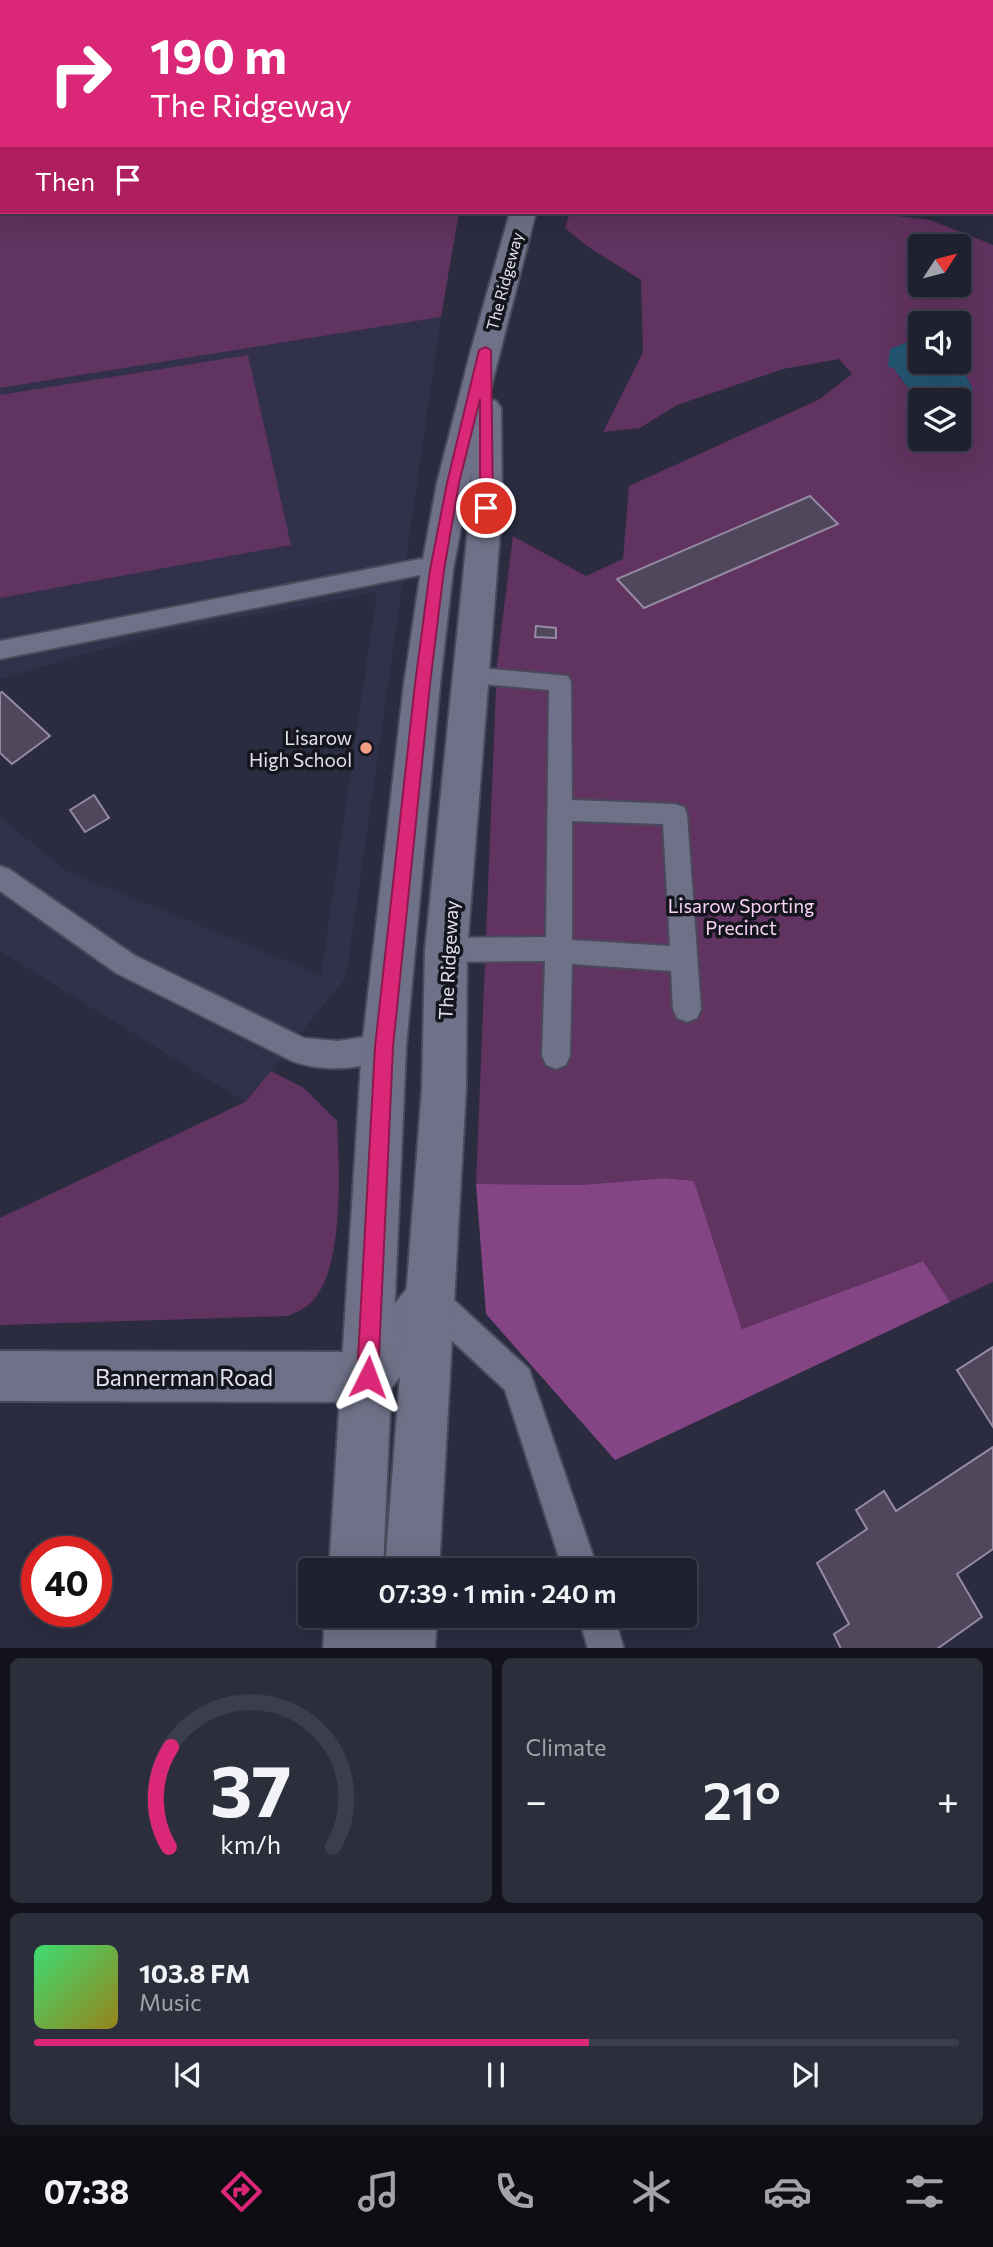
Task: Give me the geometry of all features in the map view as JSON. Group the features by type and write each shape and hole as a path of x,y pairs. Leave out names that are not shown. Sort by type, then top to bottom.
{"street":[{"name":"The Ridgeway","path":"357,1558 384,1047 437,570 453,483 485,350 522,214"},
{"name":"The Ridgeway","path":"413,1558 444,1089 446,950 486,508 485,350"},
{"path":"437,570 461,587 477,605"},
{"path":"384,1047 418,1020 419,960 446,950"},
{"path":"368,1377 430,1298"},
{"name":"Bannerman Road","path":"0,1376 368,1377"},
{"path":"351,1648 352,1628"},
{"path":"407,1648 408,1628"}],"lane":[{"path":"0,650 420,567 437,570"},
{"path":"469,676 560,682 556,1055"},
{"path":"558,810 675,814 687,1009"},
{"path":"0,877 125,964 302,1051 338,1055 384,1047"},
{"path":"446,950 559,949 575,953 684,959"},
{"path":"430,1298 518,1380 577,1558"},
{"path":"600,1628 607,1648"}],"shaded area":[{"name":"Lisarow High School","path":"441,317 346,977 245,1102 0,951 0,817 67,871 321,975 377,592 154,634 0,679 0,388"},
{"path":"908,342 908,374 965,374 973,390 910,388 894,368 888,367 890,349"},
{"path":"665,1178 694,1181 742,1329 923,1261 950,1302 615,1460 486,1314 476,1184 581,1185"}],"green space":[{"path":"0,214 459,214 441,317 0,388"},
{"name":"Lisarow Sporting Precinct","path":"569,214 880,214 930,220 965,234 908,234 908,298 971,298 971,236 993,245 993,1282 950,1302 922,1261 742,1329 694,1181 665,1178 581,1185 476,1184 497,664 513,536 586,576 623,559 629,486 820,399 852,374 839,359 783,369 677,405 640,428 603,432 643,352 641,280 587,246 565,228","holes":["908,311 971,311 971,374 965,374 973,389 971,451 908,451 910,388 899,376 890,349 908,342"]},
{"path":"248,355 291,545 0,598 0,395"},
{"path":"271,1071 304,1088 337,1121 339,1191 334,1246 320,1292 307,1306 288,1316 0,1325 0,1218 245,1102"}],"building":[{"path":"810,496 838,524 644,608 617,579"},
{"path":"536,626 556,628 556,638 535,637"},
{"path":"2,692 50,736 12,764 0,753"},
{"path":"94,795 109,818 85,832 70,810"},
{"path":"993,1347 993,1427 957,1370"},
{"path":"993,1447 993,1549 957,1574 982,1617 938,1648 841,1648 834,1634 849,1624 817,1563 867,1529 856,1510 884,1491 896,1511"}],"place":[{"name":"Lisarow High School","path":"366,748"}],"route":[{"path":"368,1377 384,1047 422,684 437,570 453,483 485,350 486,508"}]}
